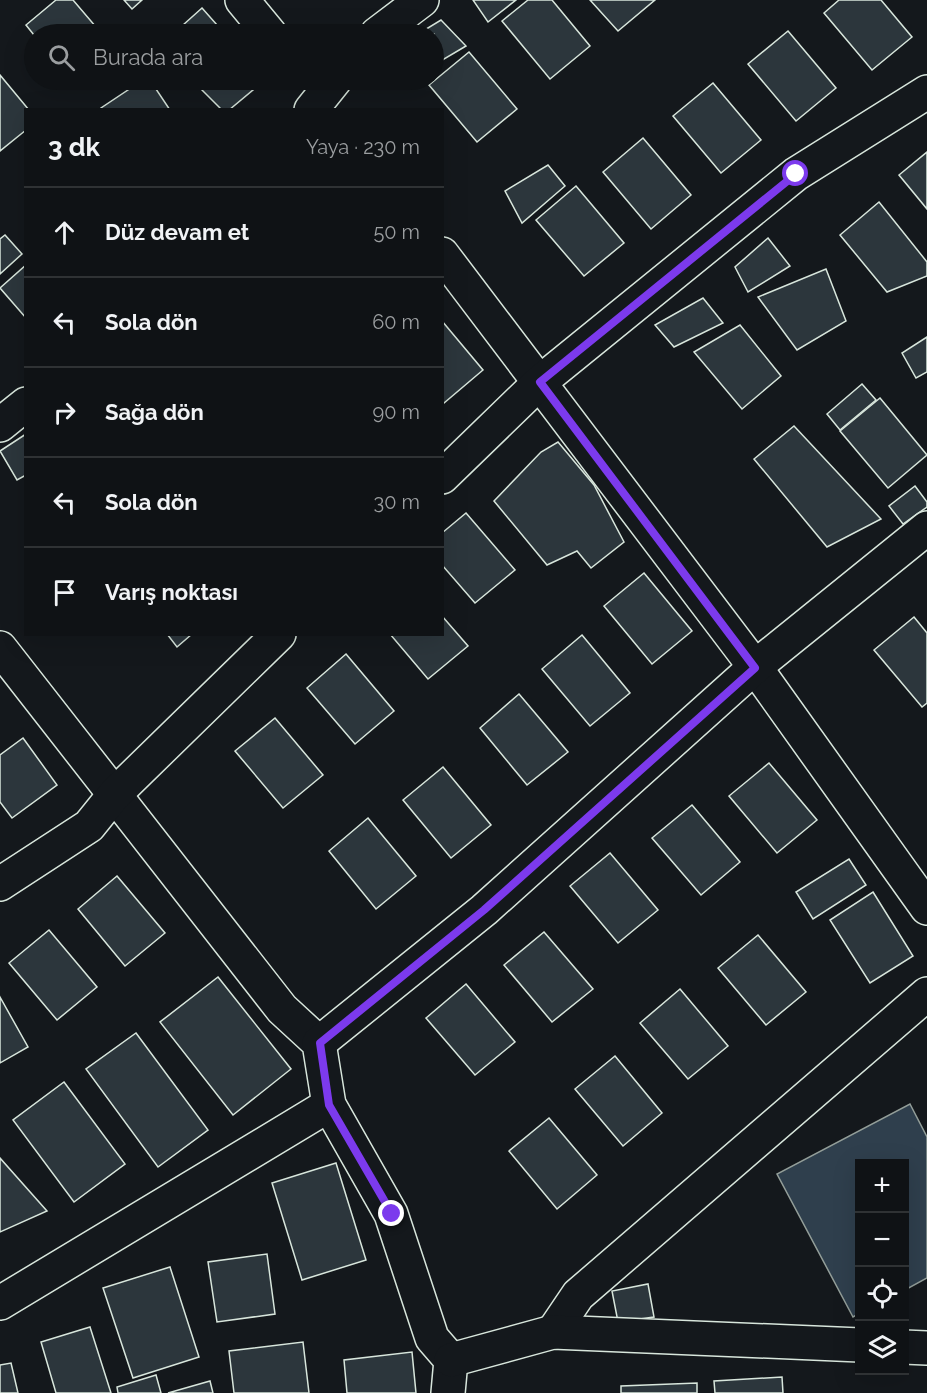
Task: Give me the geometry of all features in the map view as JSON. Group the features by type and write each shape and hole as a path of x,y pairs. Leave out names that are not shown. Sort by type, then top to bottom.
{"street":[{"path":"242,0 262,24"},
{"path":"390,24 422,0"},
{"path":"444,475 540,382 796,174 927,92"},
{"path":"444,257 755,668 927,908"},
{"path":"0,425 24,406"},
{"path":"320,1043 484,910 755,668 927,528"},
{"path":"0,884 89,826 114,795 277,636"},
{"path":"0,648 282,1009 320,1043 329,1105 392,1214 432,1338 451,1360 448,1393"},
{"path":"553,1332 578,1295 927,994"},
{"path":"0,1303 329,1105"},
{"path":"451,1360 553,1332 855,1345"},
{"path":"909,1347 927,1348"}],"water":[{"path":"910,1104 927,1137 927,1278 909,1288 909,1159 855,1159 855,1316 853,1317 777,1174"}],"building":[{"path":"56,0 73,0 93,24 27,24"},
{"path":"124,0 142,0 132,9"},
{"path":"473,0 516,0 488,22"},
{"path":"528,0 552,0 590,46 550,79 502,21"},
{"path":"590,0 655,0 618,31"},
{"path":"839,0 881,0 912,37 872,70 824,13"},
{"path":"202,8 216,24 184,24"},
{"path":"441,20 466,46 444,59 444,24 434,24"},
{"path":"788,31 836,88 796,121 748,64"},
{"path":"469,52 517,109 477,142 433,90 444,90 444,73"},
{"path":"0,75 27,108 24,108 24,132 0,151"},
{"path":"713,83 761,140 721,173 673,116"},
{"path":"128,90 157,90 169,108 101,108"},
{"path":"202,90 253,90 231,108 220,108"},
{"path":"643,138 691,195 651,229 603,172"},
{"path":"927,152 927,209 899,175"},
{"path":"548,165 565,186 522,223 505,191"},
{"path":"576,186 624,243 584,276 536,220"},
{"path":"879,202 927,262 927,276 887,292 840,235"},
{"path":"5,235 22,254 0,274 0,239"},
{"path":"768,238 790,266 748,292 735,267"},
{"path":"24,267 24,316 0,288"},
{"path":"826,269 846,321 797,350 758,297"},
{"path":"703,298 723,323 674,347 655,325"},
{"path":"444,323 483,370 444,403"},
{"path":"740,325 781,376 742,409 694,352"},
{"path":"927,337 927,372 916,378 902,353"},
{"path":"862,384 876,400 840,430 827,414"},
{"path":"880,398 927,455 888,488 840,431"},
{"path":"794,426 881,519 827,547 754,459"},
{"path":"24,435 24,476 17,480 0,451"},
{"path":"558,442 594,485 624,542 591,568 577,551 547,565 494,501 541,452"},
{"path":"915,486 927,502 927,507 903,524 889,506"},
{"path":"466,513 515,570 475,603 444,567 444,531"},
{"path":"644,573 692,631 652,664 604,606"},
{"path":"914,617 927,633 927,703 922,707 874,650"},
{"path":"444,618 468,646 428,679 392,636 444,636"},
{"path":"582,635 630,693 590,726 542,669"},
{"path":"169,636 190,636 177,647"},
{"path":"346,654 394,711 355,744 307,688"},
{"path":"519,694 568,752 527,785 480,728"},
{"path":"275,718 323,775 283,808 235,751"},
{"path":"23,738 57,785 12,818 0,802 0,755"},
{"path":"769,763 817,820 777,853 729,796"},
{"path":"443,767 491,825 451,858 403,800"},
{"path":"692,805 740,862 701,895 652,838"},
{"path":"368,818 416,876 376,909 329,851"},
{"path":"610,853 658,910 618,943 570,886"},
{"path":"849,859 866,885 813,919 796,892"},
{"path":"117,876 165,933 125,966 78,909"},
{"path":"873,892 913,956 870,983 830,920"},
{"path":"49,930 97,987 57,1020 9,963"},
{"path":"544,932 593,989 552,1022 504,965"},
{"path":"758,935 806,992 766,1025 718,968"},
{"path":"218,977 291,1069 233,1115 160,1022"},
{"path":"466,984 515,1042 475,1075 426,1018"},
{"path":"680,989 728,1046 688,1079 640,1023"},
{"path":"0,997 28,1047 0,1063"},
{"path":"136,1033 208,1130 158,1167 86,1069"},
{"path":"615,1056 662,1113 623,1146 575,1089"},
{"path":"64,1082 125,1164 74,1202 13,1120"},
{"path":"549,1118 597,1175 557,1209 509,1151"},
{"path":"0,1158 47,1211 0,1232"},
{"path":"336,1163 366,1260 302,1280 272,1183"},
{"path":"267,1254 275,1314 217,1322 208,1262"},
{"path":"170,1267 199,1357 133,1378 103,1288"},
{"path":"648,1284 654,1317 618,1322 612,1291"},
{"path":"90,1327 111,1393 56,1393 41,1342"},
{"path":"303,1342 309,1393 234,1393 229,1351"},
{"path":"412,1352 416,1393 347,1393 344,1360"},
{"path":"11,1363 18,1393 0,1393 0,1365"},
{"path":"156,1375 161,1393 118,1393 117,1387"},
{"path":"782,1377 783,1393 715,1393 714,1381"},
{"path":"210,1381 213,1393 168,1393"},
{"path":"697,1383 697,1393 621,1393 621,1386"}],"route":[{"path":"392,1214 329,1105 320,1043 484,910 755,668 540,382 796,174"}]}
